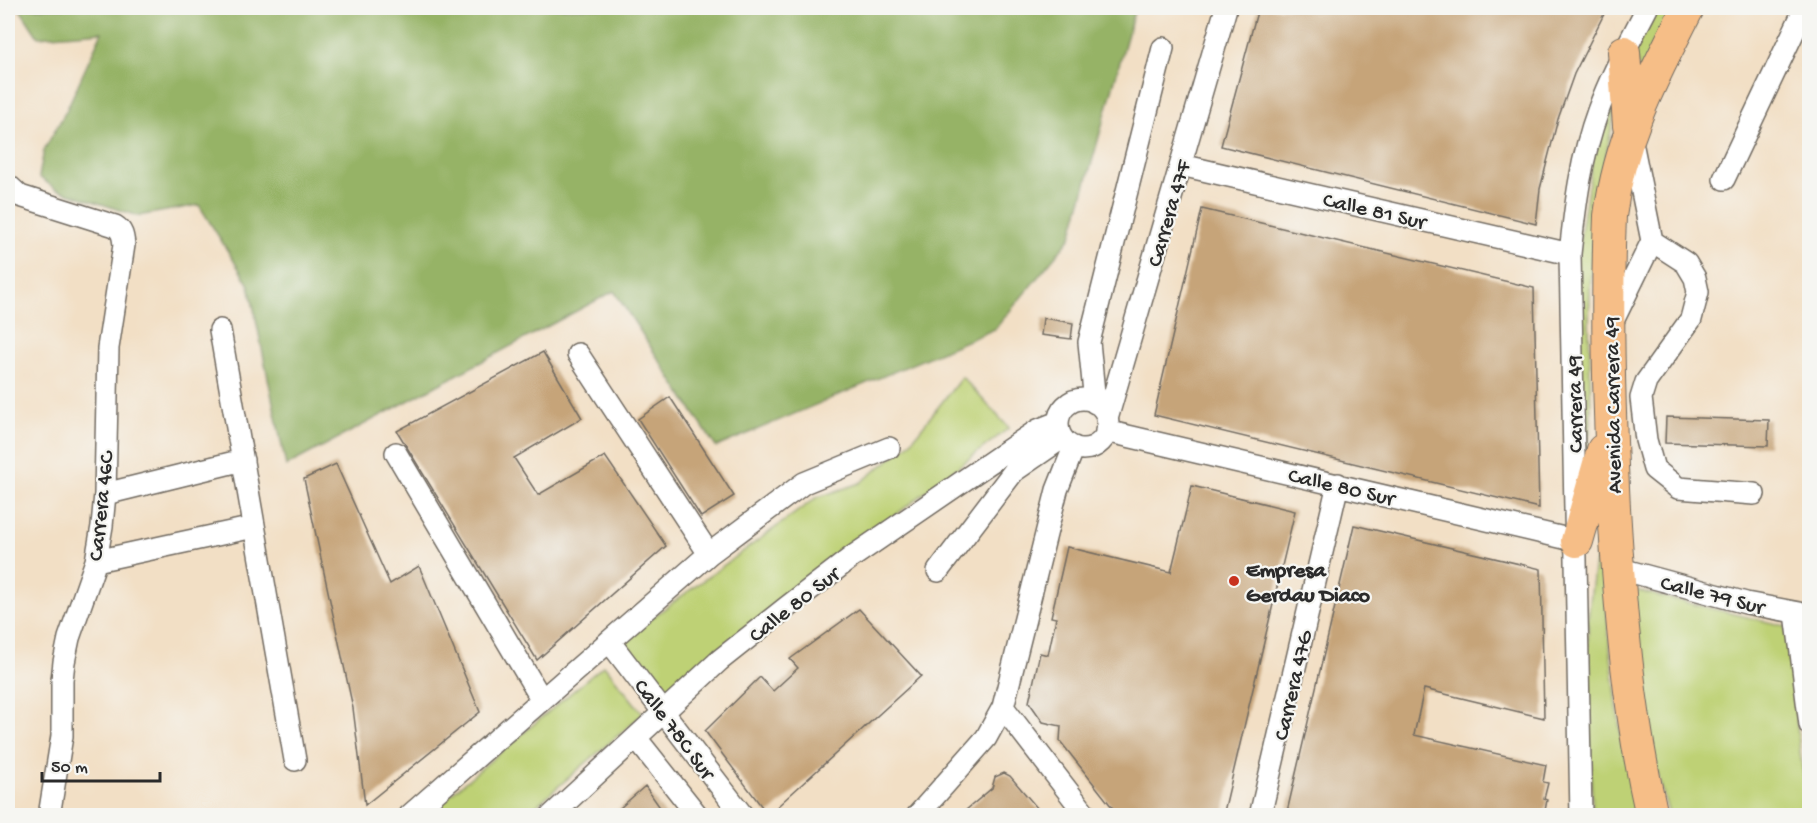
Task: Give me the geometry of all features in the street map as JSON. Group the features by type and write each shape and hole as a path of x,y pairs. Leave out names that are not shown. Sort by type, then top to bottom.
{"highway":[{"name":"Avenida Carrera 49","path":"1652,816 1632,711 1617,568 1609,426 1610,216 1614,184 1629,131 1688,8"},
{"path":"1624,52 1629,131"},
{"path":"1577,541 1609,426"}],"street":[{"name":"Carrera 47F","path":"1103,418 1181,165 1226,8"},
{"name":"Carrera 49","path":"1581,816 1570,254 1578,188 1598,111 1624,52 1647,8"},
{"path":"1724,179 1805,8"},
{"path":"1065,436 1090,448 1097,444 1103,418 1089,342 1163,48"},
{"path":"1609,330 1653,240 1629,131"},
{"name":"Calle 81 Sur","path":"1181,165 1570,254"},
{"name":"Carrera 46C","path":"8,185 20,196 120,229 124,245 108,348 105,494 96,561 69,638 64,662 62,736 49,816"},
{"path":"1653,240 1686,263 1695,278 1698,292 1691,319 1646,382 1641,398 1646,440 1654,470 1678,488 1754,494"},
{"path":"220,330 295,760"},
{"path":"578,354 709,554"},
{"path":"917,816 986,738 1002,707 1057,490 1065,436 1064,408 1070,402 1085,399 1103,418"},
{"name":"Calle 80 Sur","path":"1103,418 1338,484 1577,541"},
{"name":"Calle 80 Sur","path":"551,816 720,660 852,557 1038,430 1065,436"},
{"path":"938,572 1014,471 1065,436"},
{"path":"409,816 709,554 804,483 889,448"},
{"path":"396,453 542,700"},
{"path":"105,494 243,460"},
{"name":"Carrera 47G","path":"1260,816 1338,484"},
{"path":"96,561 254,527"},
{"name":"Calle 79 Sur","path":"1617,568 1746,603 1803,614"},
{"path":"1803,614 1809,725"},
{"name":"Calle 78C Sur","path":"609,641 743,816"},
{"path":"1002,707 1087,816"},
{"name":"Calle 78C Sur","path":"636,738 698,816"}],"green space":[{"path":"19,8 1135,8 1071,237 995,329 716,447 614,291 286,466 249,285 199,205 138,216 56,189 39,177 44,150 66,111 102,32 38,37"},
{"path":"1657,8 1677,8 1642,78 1633,51"},
{"path":"1618,95 1602,175 1592,249 1589,320 1591,424 1583,475 1575,268 1593,157"},
{"path":"962,377 1009,428 665,692 623,639 816,498 860,483 909,444"},
{"path":"1600,519 1609,640 1620,730 1639,815 1593,816 1589,734 1588,619"},
{"path":"1630,589 1785,626 1802,767 1809,798 1809,815 1669,815 1652,753"},
{"path":"604,665 643,714 525,815 426,815"}],"building":[{"path":"1258,8 1607,8 1574,74 1558,119 1540,189 1536,224 1221,146"},
{"path":"1202,209 1534,288 1539,508 1154,415"},
{"path":"1043,318 1073,323 1071,339 1041,335"},
{"path":"543,352 582,418 514,458 538,495 605,456 666,546 537,660 397,431"},
{"path":"670,397 734,496 701,517 638,419"},
{"path":"1666,417 1769,420 1768,446 1665,443"},
{"path":"336,464 390,584 419,566 480,712 365,805 353,708 304,479"},
{"path":"1192,486 1295,511 1223,816 1119,816 1060,741 1061,726 1043,722 1029,702 1040,653 1048,655 1056,618 1051,617 1067,547 1171,572"},
{"path":"1354,525 1541,569 1544,718 1424,689 1414,735 1546,765 1543,782 1548,783 1544,799 1547,800 1544,816 1286,816"},
{"path":"859,609 921,676 768,815 705,731 760,677 773,691 798,668 790,659"},
{"path":"1004,773 1010,776 1044,816 959,816 992,788 995,777"},
{"path":"645,786 666,816 612,816 620,808"}],"place":[{"name":"Empresa Gerdau Diaco","path":"1234,581"}]}
